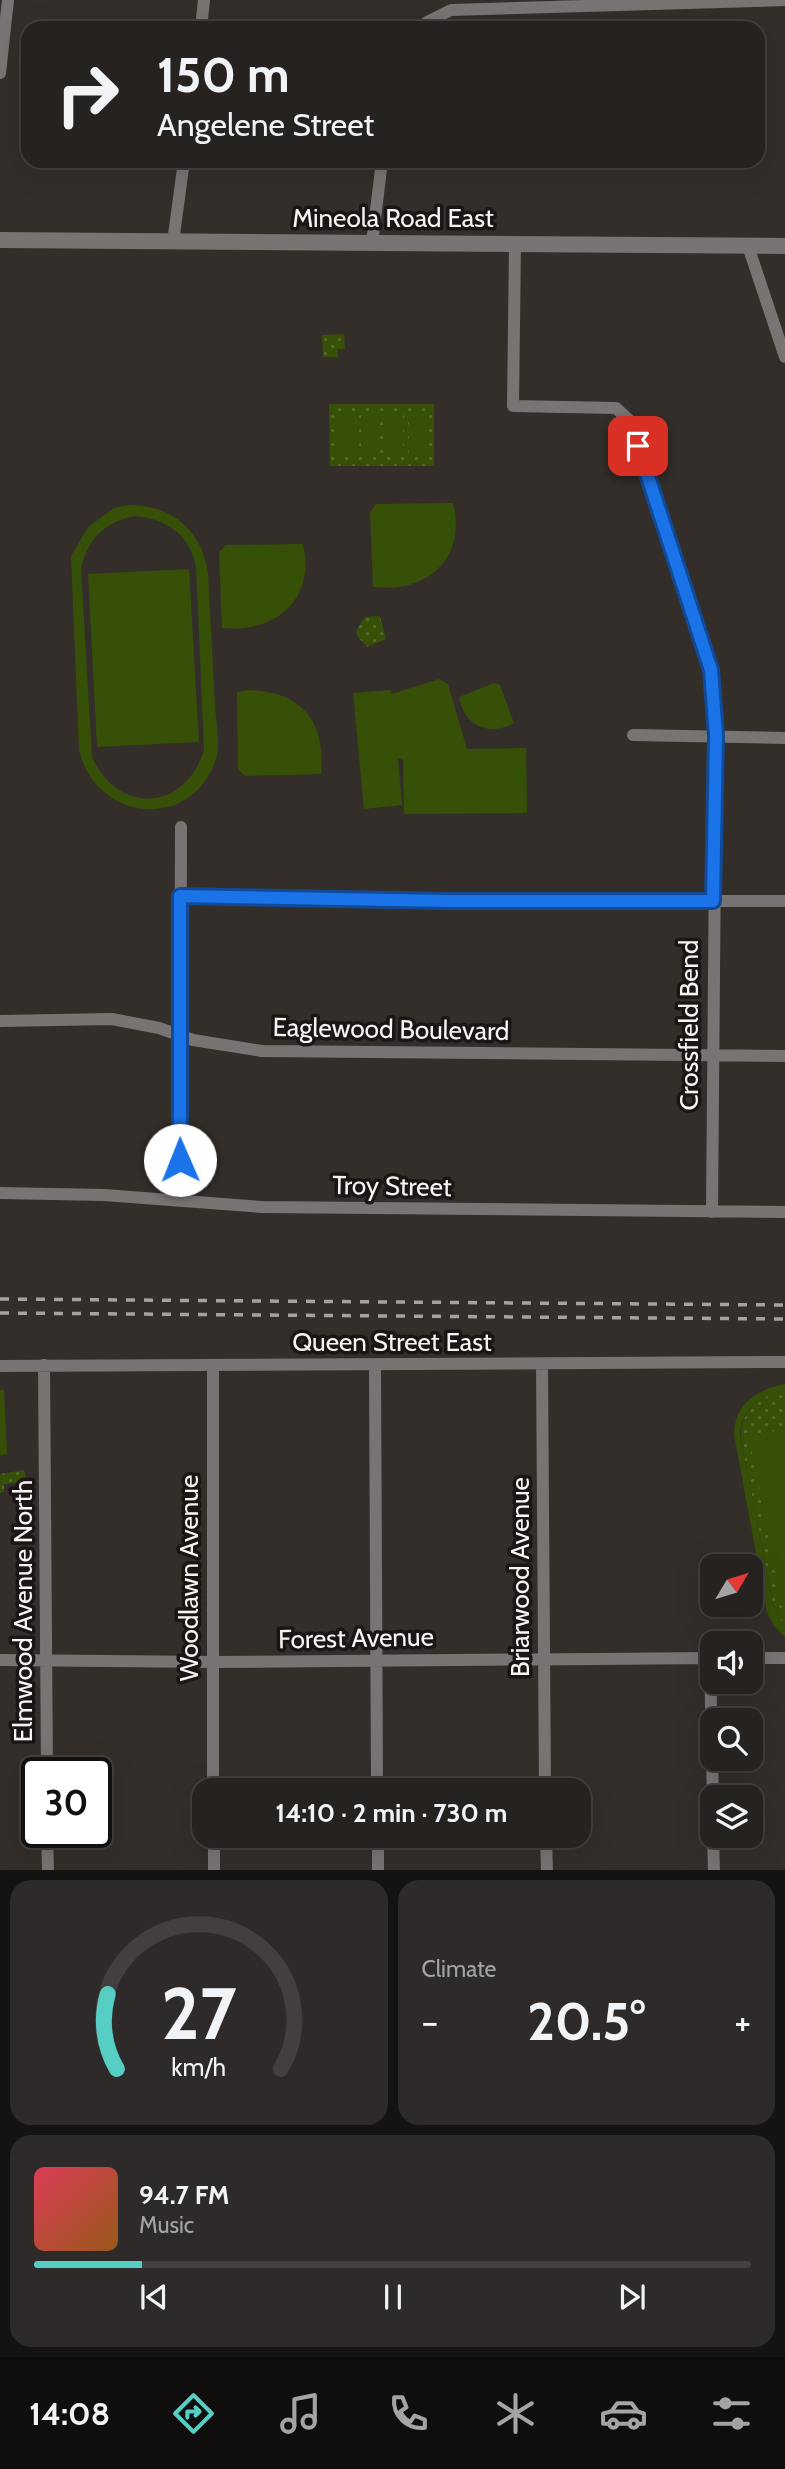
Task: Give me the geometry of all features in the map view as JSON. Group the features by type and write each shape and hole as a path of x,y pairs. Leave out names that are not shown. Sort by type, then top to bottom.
{"street":[{"path":"0,73 8,0"},
{"path":"202,21 204,0"},
{"path":"433,21 451,10 785,1"},
{"path":"173,242 183,168"},
{"path":"372,243 381,168"},
{"name":"Mineola Road East","path":"0,240 785,246"},
{"name":"Crossfield Bend","path":"515,244 513,406 616,408 630,421 711,670 716,736 711,1056 712,1212"},
{"path":"748,246 785,357"},
{"path":"633,735 785,738"},
{"path":"177,1199 180,1186 178,1036 181,827"},
{"path":"180,896 448,901 785,901"},
{"name":"Eaglewood Boulevard","path":"0,1021 112,1019 159,1028 178,1036 262,1051 785,1056"},
{"name":"Troy Street","path":"0,1193 177,1199 262,1207 785,1212"},
{"name":"Queen Street East","path":"0,1366 785,1362"},
{"name":"Briarwood Avenue","path":"542,1364 545,1778"},
{"name":"Elmwood Avenue North","path":"44,1365 47,1757"},
{"name":"Woodlawn Avenue","path":"212,1365 213,1778"},
{"path":"375,1365 377,1778"},
{"name":"Forest Avenue","path":"0,1660 212,1662 700,1658"},
{"path":"763,1658 785,1658"},
{"path":"47,1848 48,1870"},
{"path":"214,1848 214,1870"},
{"path":"378,1848 378,1870"},
{"path":"546,1848 547,1870"},
{"path":"713,1848 714,1870"}],"green space":[{"path":"344,334 345,349 338,349 338,357 323,357 322,335"},
{"path":"329,404 434,404 434,466 330,466"},
{"path":"355,414 355,455 337,455 337,415"},
{"path":"361,415 379,415 379,455 361,455"},
{"path":"385,415 403,415 403,455 385,455"},
{"path":"409,415 427,415 427,456 409,456"},
{"path":"453,503 456,523 454,541 448,556 438,569 410,584 373,587 370,512 376,504"},
{"path":"128,505 158,509 182,522 199,543 208,572 217,755 206,780 190,797 169,807 147,809 125,805 105,793 89,775 79,750 71,556 88,527 114,508","holes":["145,517 174,529 193,554 196,566 204,750 195,770 182,785 167,795 151,798 134,797 118,789 104,776 92,757 81,568 88,548 105,528 122,519"]},
{"path":"303,544 303,581 297,597 287,609 259,625 222,628 219,552 226,545"},
{"path":"189,569 199,742 97,747 88,574"},
{"path":"380,616 386,639 367,647 356,631 365,617"},
{"path":"439,679 448,684 467,749 526,748 527,813 404,814 403,760 398,758 402,805 364,809 353,693 391,690 392,694"},
{"path":"494,683 500,685 514,723 487,729 472,722 459,697"},
{"path":"247,690 282,696 306,712 319,738 321,774 245,776 238,769 237,692"},
{"path":"785,1384 785,1391 754,1404 744,1417 740,1434 773,1605 785,1628 785,1637 774,1626 767,1612 763,1591 763,1554 756,1554 734,1435 738,1414 743,1406 765,1390"},
{"path":"0,1390 4,1390 7,1454 0,1455"},
{"path":"785,1391 785,1628 773,1605 741,1438 744,1419 753,1406 767,1396"},
{"path":"785,1429 785,1605 781,1606 749,1436"},
{"path":"24,1470 27,1482 4,1484 4,1492 0,1493 0,1474"}],"railway":[{"path":"0,1299 785,1305"},
{"path":"0,1313 785,1319"}],"route":[{"path":"180,1160 180,896 448,901 713,901 716,736 711,670 638,446"}]}
